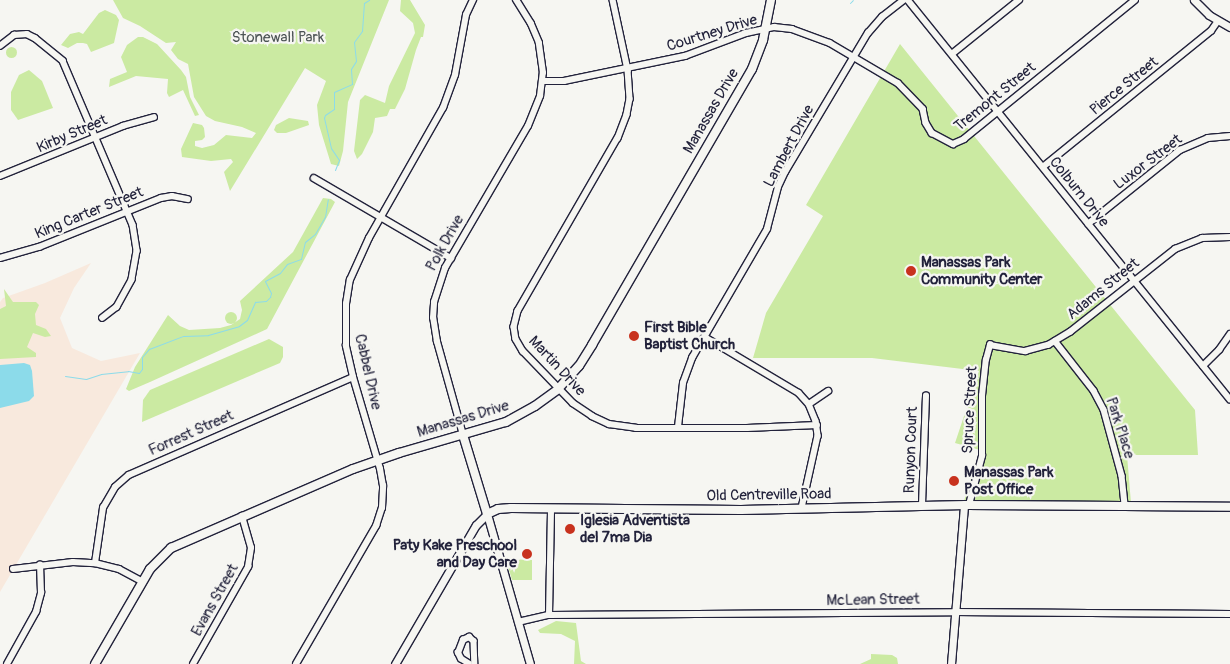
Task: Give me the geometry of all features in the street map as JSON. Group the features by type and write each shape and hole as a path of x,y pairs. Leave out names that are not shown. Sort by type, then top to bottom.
{"main road":[{"name":"Manassas Drive","path":"95,664 143,582 157,561 171,548 378,459 518,416 542,402 558,388 579,366 592,345 742,86 758,55 771,0"},
{"name":"Polk Drive","path":"463,434 487,514"},
{"name":"Old Centreville Road","path":"487,514 504,508 802,508 922,505 1230,507"}],"street":[{"name":"Cabbel Drive","path":"296,664 379,517 383,496 378,459 353,377 345,334 348,291 363,248 443,108 455,75 466,15 473,0"},
{"name":"Polk Drive","path":"463,434 437,342 433,318 436,290 451,258 528,126 539,101 542,81 542,58 537,38 527,15 516,0"},
{"name":"Martin Drive","path":"613,0 627,68 630,99 621,132 515,320 514,334 521,347 558,388 582,410 609,424 630,427 747,428 817,426"},
{"name":"Lambert Drive","path":"678,427 683,383 692,358 767,229 778,187 785,172 875,24 904,0"},
{"name":"Colburn Drive","path":"908,0 1230,399"},
{"path":"952,54 1019,0"},
{"name":"Tremont Street","path":"854,56 902,86 923,109 926,123 932,133 950,144 959,143 1136,0"},
{"path":"1194,0 1218,21 1230,27"},
{"name":"Pierce Street","path":"1043,168 1211,31 1218,21"},
{"name":"Courtney Drive","path":"542,81 564,81 685,56 742,34 779,27 803,31 854,56"},
{"path":"0,46 14,35 27,34 61,58 127,212 136,243 135,269 127,290 117,307 103,318"},
{"name":"Kirby Street","path":"0,176 131,123 154,117"},
{"name":"Luxor Street","path":"1088,224 1180,150 1197,141 1230,136"},
{"path":"314,178 451,258"},
{"name":"King Carter Street","path":"0,258 39,247 166,196 179,196 188,199"},
{"name":"Adams Street","path":"990,345 1025,351 1040,349 1070,332 1166,254 1182,245 1202,238 1230,236"},
{"path":"1203,366 1219,350 1230,334"},
{"path":"705,337 799,393 809,404 817,426 817,444 802,508"},
{"name":"Park Place","path":"1055,341 1094,391 1104,410 1122,476 1125,506"},
{"name":"Spruce Street","path":"951,664 967,505 982,456 982,396 986,360 990,345"},
{"name":"Forrest Street","path":"95,563 103,508 115,487 129,475 353,377"},
{"path":"809,404 828,391"},
{"name":"Runyon Court","path":"922,505 926,396"},
{"path":"549,615 551,508"},
{"path":"395,664 476,525 487,514 530,664"},
{"name":"Evans Street","path":"193,664 248,567 251,548 242,516"},
{"path":"13,569 73,562 95,563 118,569 143,582"},
{"path":"7,664 36,612 42,584 40,566"},
{"name":"McLean Street","path":"518,622 549,615 955,612 1230,614"},
{"path":"469,664 461,659 458,653 462,640 469,637 474,641 475,664"}],"shaded area":[{"path":"91,263 74,288 60,318 72,348 101,361 140,353 0,592 0,302 3,298 45,283"}],"green space":[{"name":"Stonewall Park","path":"113,0 389,0 348,102 343,151 339,166 331,164 319,125 317,105 326,81 305,68 230,191 224,172 233,162 231,159 211,161 182,157 181,149 193,123 202,125 204,128 205,137 202,140 195,141 195,146 202,148 214,145 226,135 252,138 256,133 242,127 215,121 206,116 194,97 188,64 178,59 171,50 176,42 166,43 140,26 123,18"},
{"path":"401,0 410,0 425,25 423,37 421,37 416,50 405,89 395,109 390,109 387,116 375,118 373,132 362,154 357,159 354,151 360,100 365,95 385,103 389,86 415,33 413,23 400,11"},
{"path":"105,10 116,15 119,20 114,43 91,52 87,44 83,43 77,43 68,48 61,45 70,34 79,32 83,34 99,13"},
{"path":"138,37 143,37 157,44 181,70 186,77 190,97 199,115 195,116 183,90 169,97 167,93 168,79 136,76 109,87 110,79 127,72 121,57 127,45"},
{"path":"900,44 1195,410 1198,455 1127,455 1131,503 964,501 980,450 955,443 979,371 872,358 753,358 766,313 823,216 806,205"},
{"path":"11,46 17,52 11,58 5,52"},
{"path":"29,70 42,81 53,108 18,120 11,110 11,92 19,75"},
{"path":"289,118 308,121 309,125 286,133 277,133 274,130 276,125"},
{"path":"323,198 331,199 335,202 267,329 129,391 126,389 135,367 168,315 180,326 189,330 220,328 231,325 240,319 242,310 240,301 293,252"},
{"path":"4,289 13,302 36,302 39,305 35,314 36,325 46,329 51,336 45,337 33,333 27,347 36,353 36,357 0,359 0,309 6,306"},
{"path":"231,312 237,318 231,324 225,318"},
{"path":"269,339 283,347 283,357 280,363 142,422 143,400 150,390"},
{"path":"506,559 532,560 532,580 512,580"},
{"path":"556,621 576,623 581,661 586,664 574,664 575,641 561,634 540,633 538,630"},
{"path":"871,654 892,655 897,658 898,664 860,664 871,659"}],"water":[{"path":"24,363 30,365 32,371 34,396 29,401 0,408 0,365"}],"waterway":[{"path":"335,170 339,160 331,148 324,118 325,115 334,109 334,92 352,84 351,69 356,61 354,42 362,31 364,3 369,0"},
{"path":"850,3 853,0"},
{"path":"65,376 86,379 101,374 128,371 139,373 142,369 142,357 149,349 183,336 208,335 239,326 247,320 255,302 266,301 270,297 271,293 265,281 280,273 287,264 301,259 305,242 315,234 325,217 328,199"}],"place":[{"name":"Manassas Park Community Center","path":"911,271"},
{"name":"First Bible Baptist Church","path":"634,336"},
{"name":"Manassas Park Post Office","path":"954,481"},
{"name":"Iglesia Adventista del 7ma Dia","path":"570,529"},
{"name":"Paty Kake Preschool and Day Care","path":"527,554"}]}
